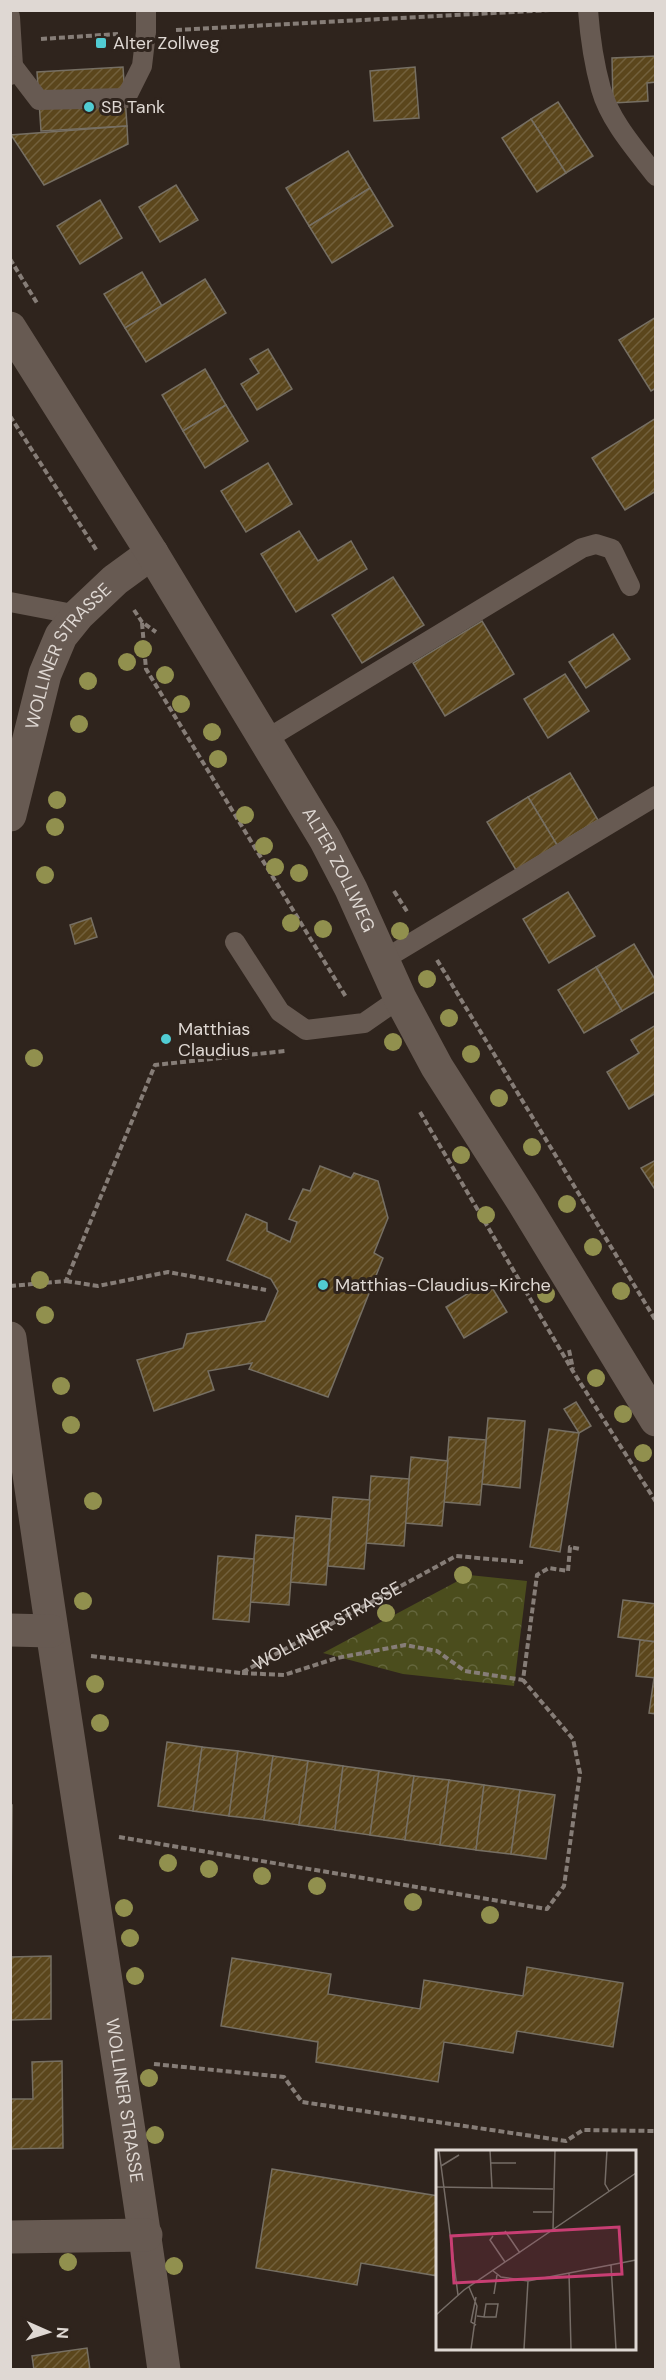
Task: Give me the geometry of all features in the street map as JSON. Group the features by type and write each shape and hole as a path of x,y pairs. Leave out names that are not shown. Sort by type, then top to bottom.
{"street":[{"name":"ALTER ZOLLWEG","path":"10,328 152,553 325,839 400,998 437,1067 523,1202 656,1420"},
{"name":"WOLLINER STRASSE","path":"10,815 45,674 61,636 78,615 116,580 152,553"},
{"name":"WOLLINER STRASSE","path":"10,1338 53,1641 146,2235 164,2370"},
{"path":"10,1630 53,1641"},
{"path":"10,2237 146,2235"}],"lane":[{"path":"10,17 12,71 39,100 126,98 142,66 146,10"},
{"path":"588,10 590,34 601,91 616,122 656,176"},
{"path":"266,740 582,548 596,544 612,549 630,586"},
{"path":"10,602 78,615"},
{"path":"383,960 656,796"},
{"path":"235,942 280,1012 306,1030 364,1023 400,998"}],"path":[{"path":"12,41 550,10"},
{"path":"10,416 142,622 146,669 357,1016 364,1023"},
{"path":"66,1281 155,1065 303,1049 306,1030"},
{"path":"468,1195 573,1372 656,1502"},
{"path":"10,1286 66,1281 98,1286 168,1272 266,1290"},
{"path":"524,1680 537,1575 549,1568 568,1571 570,1547 580,1549"},
{"name":"WOLLINER STRASSE","path":"53,1641 241,1673 456,1556 523,1562"},
{"path":"82,1831 547,1909 564,1886 580,1773 573,1739 524,1680 465,1671 437,1651 405,1645 337,1658 284,1675 241,1673"},
{"path":"119,2060 284,2077 302,2102 566,2141 584,2130 654,2131 656,2133"}],"green space":[{"path":"469,1575 527,1581 514,1686 403,1674 323,1653"}],"building":[{"path":"656,56 656,82 647,83 648,101 613,103 612,58"},
{"path":"123,67 127,126 41,131 37,72"},
{"path":"415,67 419,118 374,121 370,71"},
{"path":"558,102 593,156 566,173 531,119"},
{"path":"531,119 566,173 537,192 502,138"},
{"path":"127,126 128,144 44,185 11,135"},
{"path":"348,151 370,188 309,226 286,188"},
{"path":"176,185 198,220 160,242 139,207"},
{"path":"370,188 393,226 332,263 309,226"},
{"path":"100,200 122,238 80,264 57,226"},
{"path":"142,272 162,306 125,328 104,294"},
{"path":"205,279 226,313 146,362 125,328"},
{"path":"656,317 656,388 651,391 619,340"},
{"path":"268,349 292,389 257,410 241,384 259,373 250,359"},
{"path":"205,369 226,405 183,431 162,395"},
{"path":"226,405 248,441 205,468 183,431"},
{"path":"656,418 656,491 625,510 592,458"},
{"path":"268,463 292,504 246,532 221,491"},
{"path":"299,531 318,561 351,541 367,569 296,612 261,554"},
{"path":"393,577 424,625 362,663 332,615"},
{"path":"482,621 514,674 445,716 413,663"},
{"path":"613,634 630,659 586,688 569,662"},
{"path":"565,674 589,711 548,738 524,699"},
{"path":"570,773 598,820 557,845 528,797"},
{"path":"528,797 557,845 516,870 487,822"},
{"path":"568,892 595,936 549,963 523,919"},
{"path":"91,918 97,937 75,944 70,925"},
{"path":"634,944 656,981 656,991 622,1011 596,967"},
{"path":"596,967 622,1011 584,1033 558,990"},
{"path":"656,1025 656,1093 629,1109 607,1072 639,1053 631,1040"},
{"path":"656,1160 656,1191 641,1168"},
{"name":"Matthias-Claudius-Kirche","path":"320,1166 351,1178 354,1173 378,1181 388,1218 374,1253 383,1258 328,1397 249,1369 252,1363 208,1371 214,1390 154,1411 137,1360 183,1348 187,1334 265,1321 278,1291 271,1279 227,1260 246,1214 267,1223 267,1231 290,1242 297,1222 289,1219 303,1189 310,1191"},
{"path":"488,1281 507,1312 464,1338 446,1307"},
{"path":"576,1402 591,1426 579,1433 564,1409"},
{"path":"488,1418 525,1421 520,1488 482,1484"},
{"path":"549,1429 579,1433 560,1552 530,1547"},
{"path":"449,1437 486,1440 480,1505 444,1502"},
{"path":"411,1457 448,1461 442,1526 405,1523"},
{"path":"371,1476 409,1479 404,1546 366,1543"},
{"path":"333,1497 370,1500 364,1569 328,1566"},
{"path":"296,1516 331,1519 326,1585 290,1582"},
{"path":"256,1535 294,1538 289,1605 250,1602"},
{"path":"218,1556 254,1559 249,1622 213,1619"},
{"path":"623,1600 656,1604 656,1642 618,1637"},
{"path":"640,1640 656,1642 656,1678 636,1676"},
{"path":"654,1678 656,1678 656,1714 649,1713"},
{"path":"167,1742 202,1747 193,1811 158,1806"},
{"path":"202,1747 238,1751 229,1816 193,1811"},
{"path":"238,1751 273,1756 264,1820 229,1816"},
{"path":"273,1756 308,1761 299,1825 264,1820"},
{"path":"308,1761 343,1766 335,1830 299,1825"},
{"path":"343,1766 379,1771 370,1835 335,1830"},
{"path":"379,1771 414,1776 405,1840 370,1835"},
{"path":"414,1776 449,1780 440,1845 405,1840"},
{"path":"449,1780 484,1785 476,1850 440,1845"},
{"path":"484,1785 520,1790 511,1854 476,1850"},
{"path":"520,1790 555,1795 546,1859 511,1854"},
{"path":"10,1805 12,1805 11,1902 10,1902"},
{"path":"51,1956 51,2019 10,2020 10,1957"},
{"path":"232,1958 331,1974 328,1994 420,2009 424,1980 523,1996 527,1967 623,1983 613,2047 517,2031 513,2053 444,2042 438,2082 316,2062 318,2042 221,2026"},
{"path":"62,2061 63,2148 10,2149 10,2099 33,2099 32,2062"},
{"path":"272,2169 436,2196 436,2276 361,2263 357,2285 256,2268"},
{"path":"87,2348 90,2370 34,2370 32,2356"}],"place":[{"name":"Alter Zollweg","path":"101,43"},
{"name":"SB Tank","path":"89,107"},
{"name":"Matthias Claudius","path":"166,1039"},
{"name":"Matthias-Claudius-Kirche","path":"323,1285"}]}
